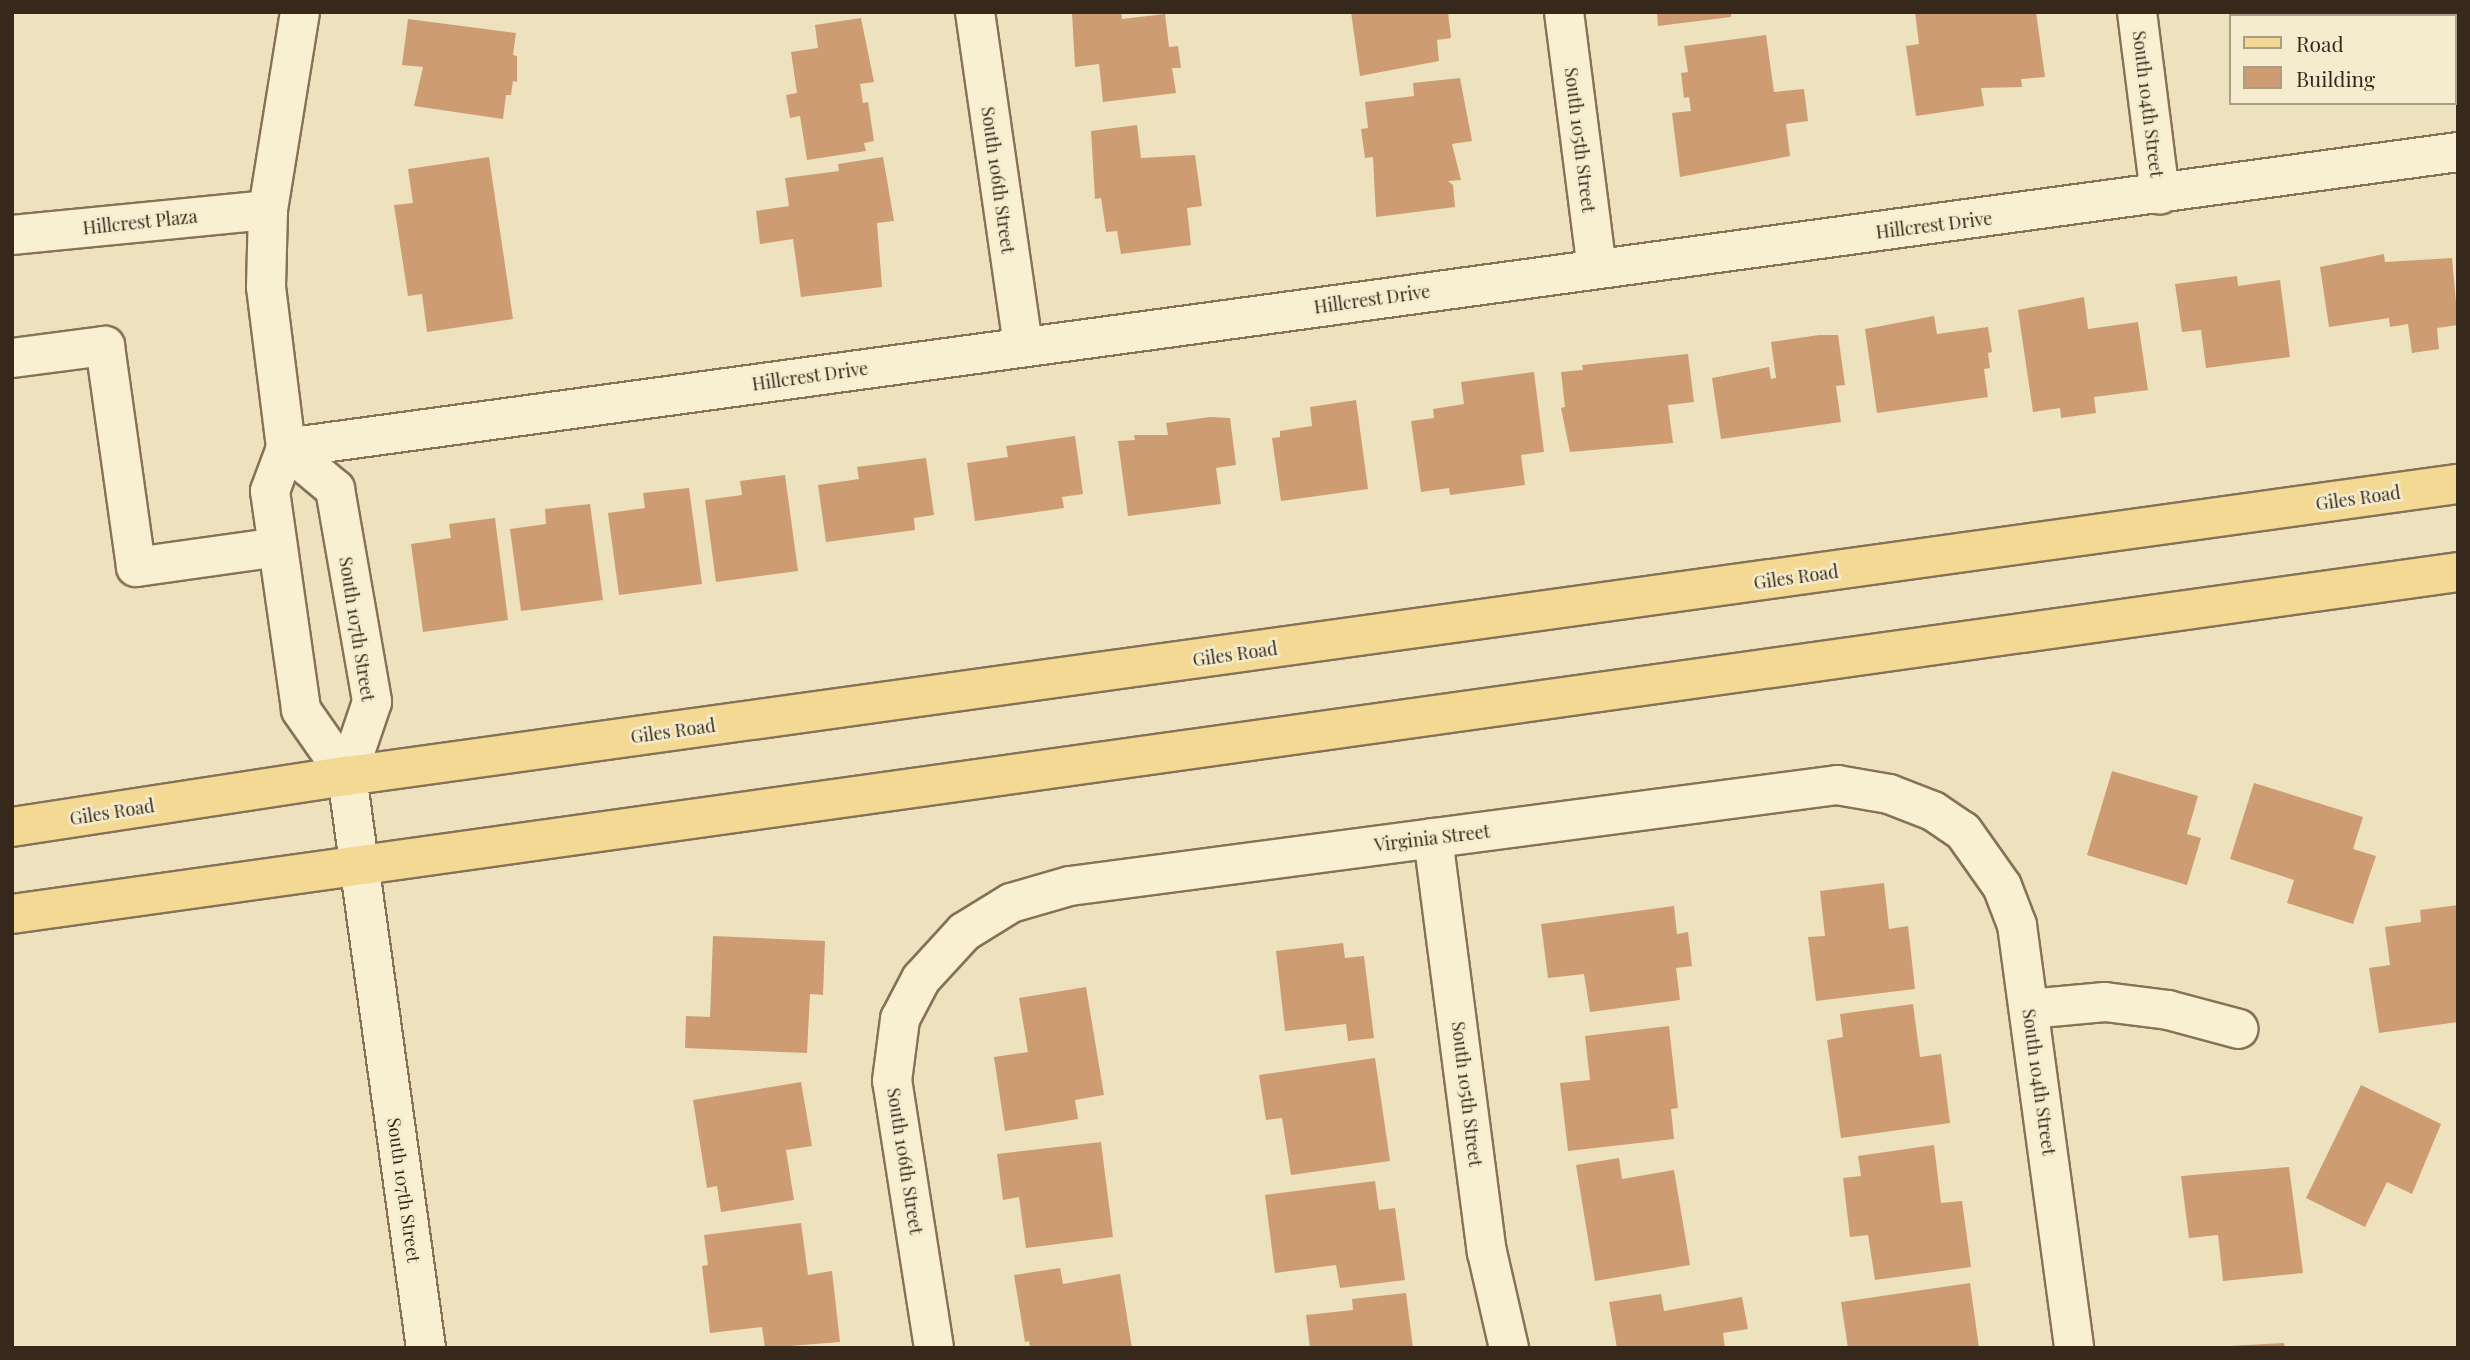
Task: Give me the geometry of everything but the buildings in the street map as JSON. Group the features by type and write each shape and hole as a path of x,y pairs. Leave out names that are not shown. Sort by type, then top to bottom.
{"main road":[{"name":"Giles Road","path":"12,827 347,776 2458,484"},
{"path":"12,914 2458,572"}],"street":[{"path":"300,12 268,210 266,287 286,447 270,491 301,710 347,776"},
{"name":"South 106th Street","path":"975,12 1023,347"},
{"name":"South 105th Street","path":"1564,12 1597,268"},
{"name":"South 104th Street","path":"2137,12 2160,195"},
{"name":"Hillcrest Drive","path":"286,447 1597,268 2160,195 2458,152"},
{"name":"Hillcrest Plaza","path":"12,235 268,210"},
{"path":"12,358 105,346 136,567 278,547"},
{"name":"South 107th Street","path":"286,447 335,489 372,702 347,776 426,1348"},
{"name":"Virginia Street","path":"921,979 964,932 1011,903 1070,886 1837,785 1889,794 1933,811 1963,831"},
{"name":"South 104th Street","path":"1963,831 2002,886 2017,925 2074,1348"},
{"name":"South 105th Street","path":"1433,838 1488,1252 1509,1348"},
{"name":"South 106th Street","path":"921,979 900,1019 892,1081 934,1348"},
{"path":"2029,1009 2105,1002 2168,1010 2239,1030"}]}
